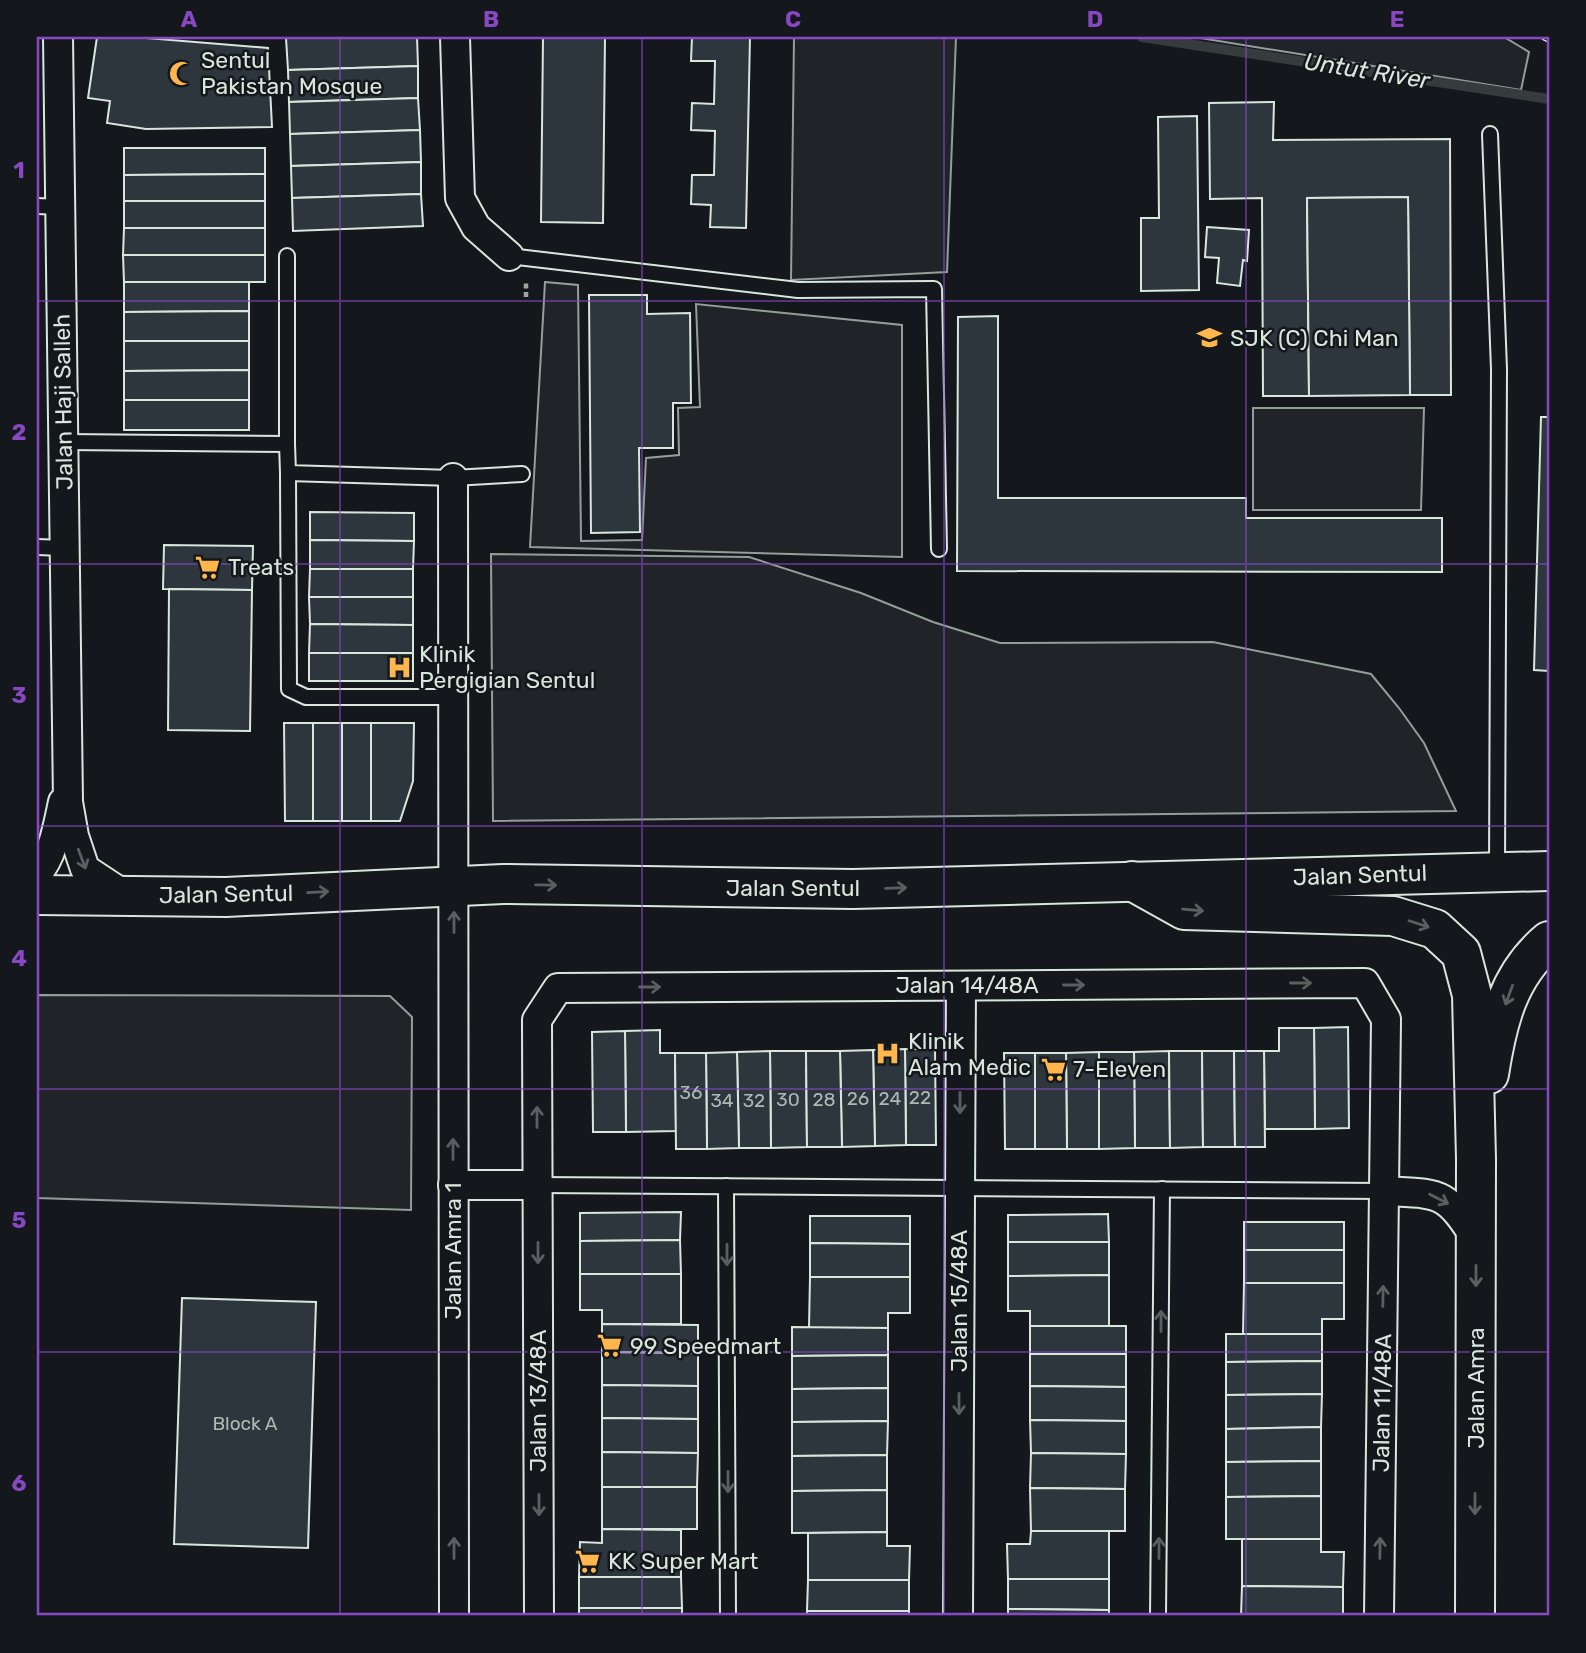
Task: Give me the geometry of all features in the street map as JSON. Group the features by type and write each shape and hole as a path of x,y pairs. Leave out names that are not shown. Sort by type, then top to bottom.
{"main road":[{"name":"Jalan Sentul","path":"37,895 226,897 454,885 853,889 1549,871"},
{"path":"1132,881 1184,910 1393,916 1435,929 1461,953 1472,995 1476,1159"},
{"path":"1476,1159 1491,1058 1514,980 1535,952 1549,941"},
{"name":"Jalan Amra","path":"1475,1616 1476,1159"}],"street":[{"name":"Jalan Haji Salleh","path":"58,37 49,206 64,442 68,802 74,836 85,869 126,896"},
{"path":"455,37 460,198 476,227 509,256"},
{"name":"Jalan Amra 1","path":"453,478 454,1616"},
{"name":"Jalan Haji Salleh","path":"37,874 43,868 55,836 68,768"},
{"name":"Jalan 14/48A","path":"537,1185 537,1020 558,988 1365,983 1386,1018 1384,1191"},
{"name":"Jalan 15/48A","path":"958,1616 961,986"},
{"path":"453,1185 537,1185"},
{"name":"Jalan 13/48A","path":"537,1185 539,1616"},
{"path":"1384,1191 1433,1194 1456,1208 1476,1239"},
{"name":"Jalan 11/48A","path":"1379,1616 1384,1191"}],"lane":[{"path":"1490,134 1499,369 1497,871"},
{"path":"287,256 289,690 306,696 452,697"},
{"path":"509,256 798,290 934,289 939,550"},
{"path":"64,442 287,444"},
{"path":"288,473 453,478 522,474"},
{"path":"37,547 65,548"},
{"path":"537,1185 1384,1191"},
{"path":"726,1186 729,1616"},
{"path":"1158,1616 1162,1189"}],"shaded area":[{"path":"794,37 956,37 947,272 791,280"},
{"path":"1194,37 1504,37 1529,52 1521,90"},
{"path":"545,282 578,285 581,541 642,540 646,458 679,455 678,408 700,407 696,304 902,325 902,557 530,547"},
{"path":"1253,408 1424,408 1421,510 1253,510"},
{"path":"491,554 749,557 861,593 933,622 1000,643 1213,642 1371,674 1424,743 1456,811 493,821"},
{"path":"37,995 390,996 412,1017 411,1210 37,1198"}],"building":[{"name":"Sentul Pakistan Mosque","path":"97,37 134,37 268,48 272,127 146,129 107,123 110,101 88,98"},
{"path":"417,37 418,66 288,70 286,38"},
{"path":"543,37 605,37 603,223 541,222"},
{"path":"692,37 750,37 746,228 710,227 711,205 691,204 692,175 714,175 715,131 691,130 692,103 714,104 715,61 691,61"},
{"path":"418,66 418,98 289,102 288,70"},
{"path":"418,98 420,130 290,134 289,102"},
{"path":"1274,102 1273,140 1450,139 1451,395 1410,395 1408,197 1307,198 1309,396 1263,396 1262,198 1210,199 1209,103"},
{"path":"1197,116 1199,290 1141,291 1141,218 1159,218 1158,117"},
{"path":"420,130 421,162 291,166 290,134"},
{"path":"124,148 265,148 265,174 124,175"},
{"path":"421,162 421,194 292,198 291,166"},
{"path":"265,174 265,201 124,201 124,175"},
{"path":"421,194 423,226 293,231 292,198"},
{"path":"1408,197 1410,395 1309,396 1307,198"},
{"path":"124,201 265,201 265,228 124,228"},
{"path":"1207,227 1249,230 1247,261 1243,260 1240,286 1217,283 1219,258 1205,257"},
{"path":"124,228 265,228 265,255 123,255"},
{"path":"123,255 265,255 265,282 124,282"},
{"path":"124,282 249,282 249,311 124,312"},
{"path":"589,295 647,295 647,314 690,313 691,403 673,403 673,448 639,448 640,532 591,533"},
{"path":"249,311 249,341 124,341 124,312"},
{"path":"998,316 998,498 1246,498 1246,518 1442,518 1442,572 957,571 958,317"},
{"path":"124,341 249,341 249,370 124,371"},
{"path":"249,370 249,400 124,400 124,371"},
{"path":"124,400 249,400 249,430 124,430"},
{"path":"1541,417 1549,417 1549,671 1534,670"},
{"path":"310,512 414,513 414,541 310,540"},
{"path":"310,540 414,541 413,569 310,569"},
{"name":"Treats","path":"164,545 253,546 252,590 163,589"},
{"path":"310,569 413,569 413,597 309,597"},
{"path":"169,589 252,590 250,731 168,730"},
{"path":"309,597 413,597 413,625 310,624"},
{"path":"310,624 413,625 413,653 309,653"},
{"path":"309,653 413,653 413,681 309,681"},
{"path":"284,723 313,723 313,821 285,821"},
{"path":"313,723 342,723 342,821 313,821"},
{"path":"342,723 371,723 371,821 342,821"},
{"path":"371,723 414,723 413,781 400,821 371,821"},
{"path":"1348,1027 1349,1128 1315,1129 1314,1028"},
{"path":"1279,1028 1314,1028 1315,1129 1265,1129 1264,1051 1279,1051"},
{"path":"660,1030 660,1053 675,1053 676,1131 626,1132 625,1031"},
{"path":"625,1031 626,1132 593,1132 592,1032"},
{"path":"905,1049 935,1049 936,1145 906,1145"},
{"path":"905,1049 906,1145 875,1146 873,1050"},
{"path":"873,1050 875,1146 842,1147 840,1051"},
{"path":"770,1051 806,1051 807,1147 771,1148"},
{"path":"770,1051 771,1148 739,1148 737,1052"},
{"path":"806,1051 840,1051 842,1147 807,1147"},
{"path":"1169,1051 1170,1148 1135,1148 1134,1052"},
{"path":"1169,1051 1202,1051 1203,1147 1170,1148"},
{"path":"1202,1051 1234,1051 1235,1147 1203,1147"},
{"path":"1234,1051 1264,1051 1265,1147 1235,1147"},
{"path":"737,1052 739,1148 707,1149 706,1053"},
{"path":"1099,1052 1099,1149 1067,1149 1066,1053"},
{"path":"1099,1052 1134,1052 1135,1148 1099,1149"},
{"path":"675,1053 706,1053 707,1149 676,1149"},
{"path":"1004,1053 1035,1053 1035,1149 1005,1149"},
{"path":"1035,1053 1066,1053 1067,1149 1035,1149"},
{"path":"681,1212 680,1240 580,1241 580,1213"},
{"path":"1108,1214 1109,1242 1008,1242 1008,1215"},
{"path":"810,1216 910,1216 910,1244 810,1243"},
{"path":"1244,1222 1344,1222 1344,1250 1244,1250"},
{"path":"680,1240 681,1274 580,1274 580,1241"},
{"path":"1008,1242 1109,1242 1109,1275 1008,1276"},
{"path":"810,1243 910,1244 910,1277 810,1277"},
{"path":"1244,1250 1344,1250 1344,1283 1244,1283"},
{"path":"580,1274 681,1274 681,1324 602,1324 602,1310 580,1310"},
{"path":"1109,1275 1109,1326 1030,1326 1030,1311 1008,1311 1008,1276"},
{"path":"810,1277 910,1277 910,1313 888,1313 888,1328 809,1328"},
{"path":"1244,1283 1344,1283 1344,1319 1322,1319 1322,1334 1243,1334"},
{"path":"182,1298 316,1302 308,1548 174,1544"},
{"path":"602,1324 698,1325 698,1353 602,1352"},
{"path":"1030,1326 1126,1326 1126,1354 1030,1354"},
{"path":"792,1327 888,1328 888,1355 792,1356"},
{"path":"1226,1334 1322,1334 1322,1361 1226,1362"},
{"path":"602,1352 698,1353 698,1386 602,1385"},
{"path":"1030,1354 1126,1354 1126,1387 1030,1386"},
{"path":"888,1355 888,1388 792,1389 792,1356"},
{"path":"1322,1361 1322,1394 1226,1395 1226,1362"},
{"path":"602,1385 698,1386 698,1419 602,1418"},
{"path":"1030,1386 1126,1387 1126,1421 1030,1420"},
{"path":"888,1388 888,1421 792,1422 792,1389"},
{"path":"1322,1394 1321,1427 1226,1429 1226,1395"},
{"path":"602,1418 698,1419 698,1453 602,1452"},
{"path":"1030,1420 1126,1421 1126,1454 1031,1453"},
{"path":"888,1421 887,1455 792,1456 792,1422"},
{"path":"1321,1427 1321,1461 1226,1462 1226,1429"},
{"path":"602,1452 698,1453 697,1487 602,1487"},
{"path":"1031,1453 1126,1454 1125,1489 1030,1488"},
{"path":"887,1455 887,1490 792,1491 792,1456"},
{"path":"1321,1461 1321,1496 1226,1497 1226,1462"},
{"path":"602,1487 697,1487 697,1529 602,1529"},
{"path":"1030,1488 1125,1489 1125,1531 1031,1531"},
{"path":"887,1490 887,1532 792,1533 792,1491"},
{"path":"1321,1496 1321,1539 1226,1539 1226,1497"},
{"path":"602,1529 681,1530 681,1577 579,1577 580,1542 602,1543"},
{"path":"1031,1531 1109,1531 1109,1579 1008,1579 1007,1544 1030,1544"},
{"path":"887,1532 887,1546 910,1546 909,1580 808,1580 808,1533"},
{"path":"1242,1539 1321,1539 1321,1552 1344,1552 1343,1587 1242,1586"},
{"path":"579,1577 681,1577 682,1608 579,1608"},
{"path":"1008,1579 1109,1579 1109,1610 1008,1609"},
{"path":"808,1580 909,1580 909,1611 807,1611"},
{"path":"1242,1586 1343,1587 1343,1616 1241,1616"},
{"path":"579,1608 682,1608 682,1616 579,1616"},
{"path":"1008,1609 1109,1610 1109,1616 1008,1616"},
{"path":"807,1611 909,1611 909,1616 807,1616"}],"waterway":[{"name":"Untut River","path":"1142,37 1549,99"}],"railway":[{"path":"1545,37 1549,39"}],"place":[{"name":"Sentul Pakistan Mosque","path":"181,73"},
{"name":"SJK (C) Chi Man","path":"1210,338"},
{"name":"Treats","path":"208,567"},
{"name":"Klinik Pergigian Sentul","path":"399,667"},
{"name":"Klinik Alam Medic","path":"888,1054"},
{"name":"7-Eleven","path":"1053,1069"},
{"name":"99 Speedmart","path":"610,1346"},
{"name":"KK Super Mart","path":"588,1561"}]}
